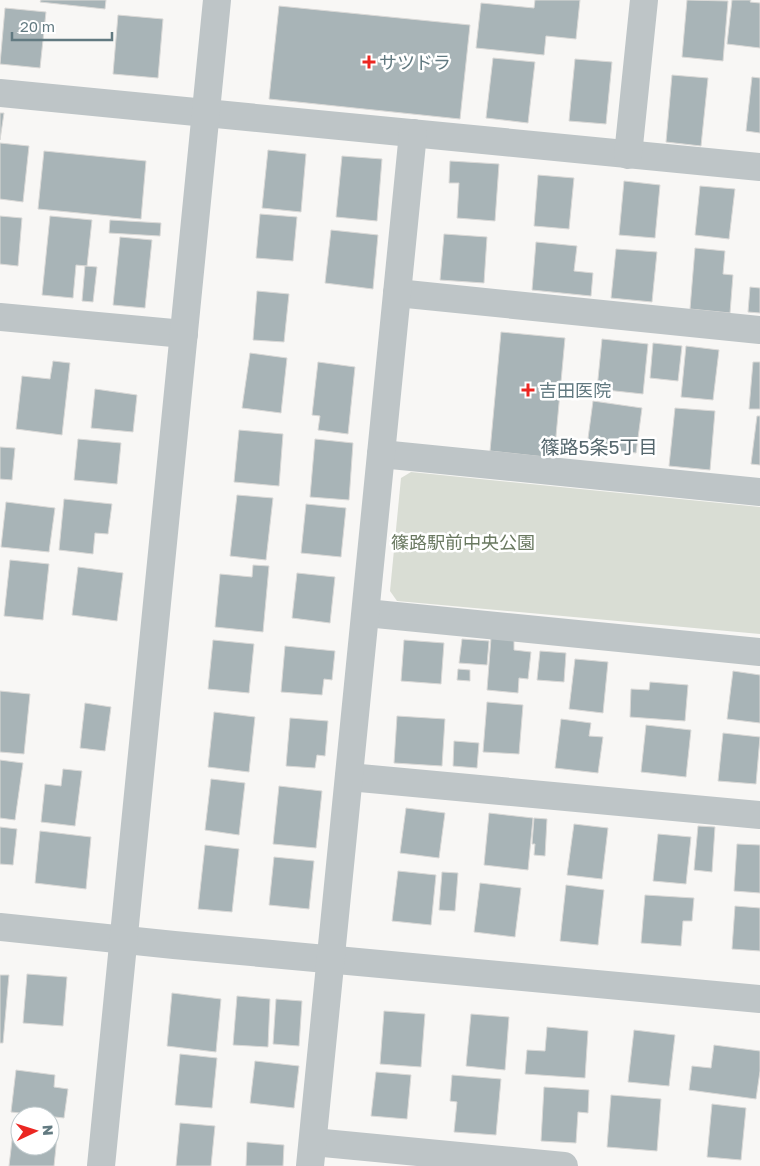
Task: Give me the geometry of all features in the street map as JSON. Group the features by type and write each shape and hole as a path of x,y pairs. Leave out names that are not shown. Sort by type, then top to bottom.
{"street":[{"path":"101,1166 217,0"},
{"path":"628,155 644,0"},
{"path":"0,93 760,167"},
{"path":"414,133 311,1154 564,1166"},
{"path":"397,293 760,330"},
{"path":"0,317 184,334"},
{"path":"381,454 760,492"},
{"path":"366,613 760,652"},
{"path":"349,777 760,815"},
{"path":"0,926 123,940 760,999"}],"green space":[{"name":"篠路駅前中央公園","path":"411,472 760,507 760,634 397,601 390,591 401,478"}],"building":[{"path":"41,0 106,0 105,9 40,2"},
{"path":"535,0 580,0 576,39 546,36 544,55 476,48 481,3 534,8"},
{"path":"687,0 728,1 723,61 682,57"},
{"path":"732,0 751,0 750,2 760,3 760,48 727,44"},
{"path":"279,6 470,25 460,119 269,99"},
{"path":"5,8 46,12 40,68 0,64"},
{"path":"118,15 163,19 158,78 113,74"},
{"path":"493,58 535,62 528,123 486,118"},
{"path":"575,59 612,62 606,124 569,121"},
{"path":"672,75 708,78 701,146 666,142"},
{"path":"752,77 760,78 760,133 746,131"},
{"path":"0,113 4,113 0,140"},
{"path":"0,143 29,146 23,202 0,199"},
{"path":"268,150 306,154 301,212 262,208"},
{"path":"44,151 146,161 141,219 38,209"},
{"path":"342,156 382,159 377,221 336,217"},
{"path":"450,161 499,164 495,221 457,218 459,183 449,183"},
{"path":"538,175 574,178 569,229 534,226"},
{"path":"624,181 660,185 655,238 619,235"},
{"path":"700,186 735,189 729,239 695,235"},
{"path":"260,214 297,217 293,261 256,258"},
{"path":"0,216 22,218 18,266 0,264"},
{"path":"50,216 92,220 87,266 76,265 73,298 42,295"},
{"path":"110,220 161,223 160,236 109,233"},
{"path":"331,230 378,235 373,289 325,283"},
{"path":"444,234 487,237 484,283 440,280"},
{"path":"120,237 152,240 145,308 113,305"},
{"path":"536,242 577,246 574,271 593,273 591,296 532,290"},
{"path":"695,248 725,251 723,274 733,275 730,313 690,309"},
{"path":"616,249 657,252 652,302 611,298"},
{"path":"85,266 97,267 93,302 82,301"},
{"path":"750,287 760,288 760,313 748,312"},
{"path":"257,291 289,294 284,342 253,340"},
{"path":"501,332 565,338 554,458 490,451"},
{"path":"602,339 648,344 643,394 597,389"},
{"path":"653,343 682,346 678,381 650,378"},
{"path":"686,346 719,350 713,400 681,397"},
{"path":"250,353 287,358 281,413 242,408"},
{"path":"53,361 70,363 62,435 16,429 22,376 50,379"},
{"path":"318,362 355,367 348,434 318,430 320,416 312,415"},
{"path":"753,362 760,362 760,409 749,409"},
{"path":"95,389 137,395 133,432 91,428"},
{"path":"593,401 642,408 636,453 587,446"},
{"path":"675,408 715,411 710,470 669,466"},
{"path":"757,416 760,416 760,465 751,464"},
{"path":"239,430 283,434 279,486 234,482"},
{"path":"78,439 121,443 117,484 74,480"},
{"path":"315,439 353,443 349,500 310,497"},
{"path":"0,447 15,448 12,480 0,479"},
{"path":"237,495 273,498 266,560 230,556"},
{"path":"64,499 112,504 108,534 95,533 93,554 59,550"},
{"path":"6,502 55,508 49,552 1,547"},
{"path":"306,504 346,508 341,557 301,553"},
{"path":"10,560 49,564 43,620 4,616"},
{"path":"253,565 269,566 263,632 215,627 220,574 252,577"},
{"path":"78,567 123,573 117,621 72,615"},
{"path":"297,573 335,577 330,623 292,618"},
{"path":"491,638 514,639 514,650 531,652 528,679 519,678 518,693 487,690"},
{"path":"462,639 489,641 487,665 459,663"},
{"path":"213,640 254,644 249,693 208,689"},
{"path":"404,640 444,643 441,684 401,681"},
{"path":"285,646 335,651 332,680 324,679 322,695 281,692"},
{"path":"540,651 566,653 564,682 537,680"},
{"path":"575,659 608,662 603,713 569,709"},
{"path":"458,669 470,670 470,681 457,680"},
{"path":"733,671 760,675 760,723 727,719"},
{"path":"650,682 688,685 685,721 630,717 631,689 649,690"},
{"path":"0,691 30,694 24,754 0,752"},
{"path":"487,702 523,705 519,754 483,752"},
{"path":"85,703 111,707 105,751 80,748"},
{"path":"214,712 255,717 249,772 208,767"},
{"path":"397,716 445,719 442,766 394,763"},
{"path":"290,718 328,721 325,756 317,755 315,768 286,766"},
{"path":"561,719 591,723 589,736 603,737 598,773 555,768"},
{"path":"646,725 691,730 686,777 641,772"},
{"path":"723,733 760,737 756,784 718,781"},
{"path":"454,741 479,743 477,768 453,766"},
{"path":"0,760 23,763 15,820 0,818"},
{"path":"63,769 82,771 75,826 41,822 45,784 61,786"},
{"path":"211,779 245,783 239,835 205,830"},
{"path":"279,786 322,791 316,848 273,844"},
{"path":"406,808 445,813 439,858 400,853"},
{"path":"489,813 533,818 528,870 484,865"},
{"path":"534,818 547,819 545,856 534,855 535,844 532,844"},
{"path":"574,824 608,828 602,879 567,875"},
{"path":"698,826 715,827 712,872 694,870"},
{"path":"0,827 17,829 13,865 0,864"},
{"path":"40,831 91,837 86,889 35,883"},
{"path":"658,834 691,837 686,884 653,881"},
{"path":"737,844 760,845 760,893 734,891"},
{"path":"205,845 239,849 232,912 198,909"},
{"path":"274,857 314,861 309,909 269,905"},
{"path":"398,871 436,875 431,925 392,921"},
{"path":"442,872 458,873 455,911 439,910"},
{"path":"480,883 521,888 515,937 474,932"},
{"path":"566,885 604,890 598,945 560,941"},
{"path":"645,895 694,898 692,921 683,921 681,946 641,943"},
{"path":"735,906 760,908 760,951 732,949"},
{"path":"27,974 67,977 63,1026 23,1023"},
{"path":"0,975 9,975 3,1043 0,1043"},
{"path":"172,993 221,999 216,1052 167,1046"},
{"path":"237,996 270,999 268,1047 233,1045"},
{"path":"276,999 302,1001 299,1046 273,1044"},
{"path":"384,1011 425,1014 421,1067 380,1064"},
{"path":"471,1014 509,1017 505,1070 466,1066"},
{"path":"547,1027 588,1031 585,1078 525,1074 527,1050 545,1051"},
{"path":"634,1030 675,1035 669,1086 628,1082"},
{"path":"714,1045 760,1051 760,1071 756,1099 689,1090 692,1066 711,1068"},
{"path":"180,1054 217,1058 212,1108 175,1105"},
{"path":"255,1061 299,1066 294,1108 250,1103"},
{"path":"16,1070 55,1075 54,1087 68,1089 64,1118 60,1118 60,1106 12,1106"},
{"path":"376,1072 411,1075 407,1119 371,1116"},
{"path":"452,1075 501,1079 496,1135 454,1132 457,1102 450,1101"},
{"path":"544,1087 589,1090 588,1113 578,1112 576,1143 541,1141"},
{"path":"611,1095 661,1099 657,1151 607,1147"},
{"path":"712,1104 746,1108 741,1160 707,1157"},
{"path":"180,1123 215,1126 211,1166 176,1166"},
{"path":"247,1142 284,1145 283,1166 246,1166"},
{"path":"10,1156 55,1156 54,1166 9,1166"}],"place":[{"name":"サツドラ","path":"369,62"},
{"name":"吉田医院","path":"528,390"}],"district":[{"name":"篠路5条5丁目","path":"599,446"}]}
